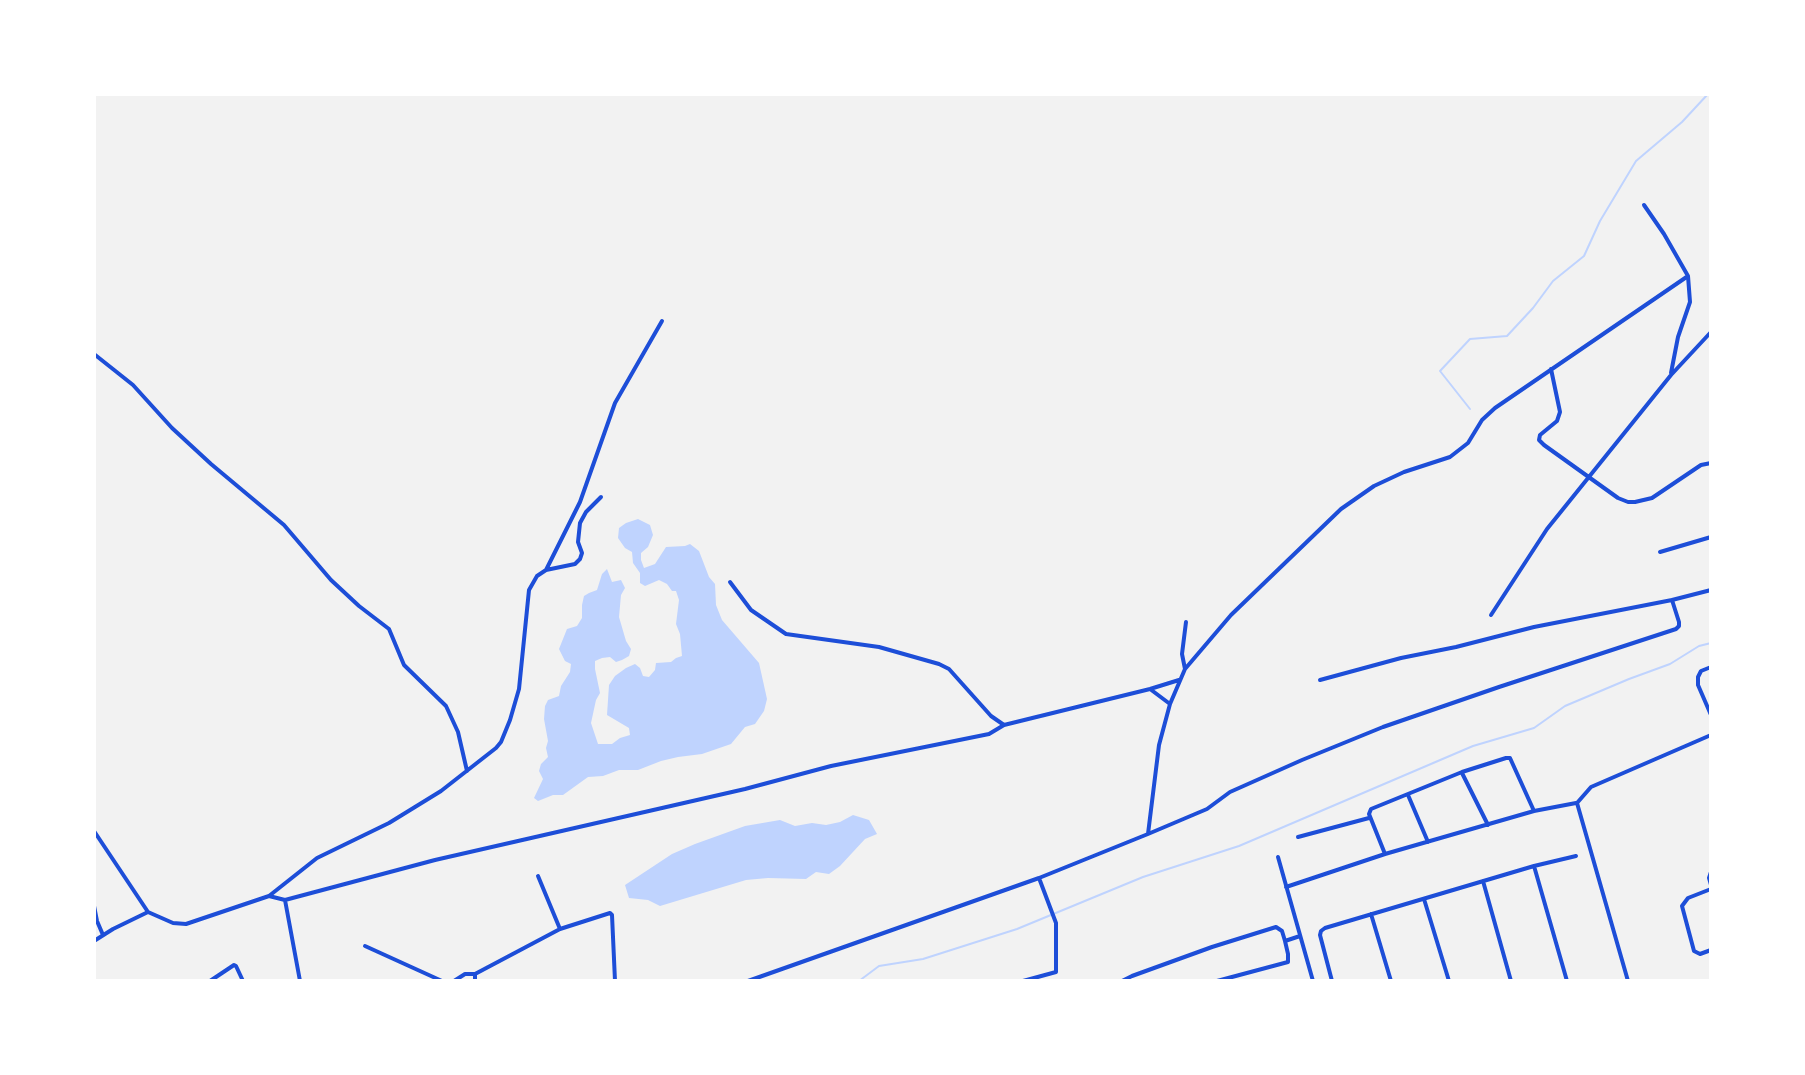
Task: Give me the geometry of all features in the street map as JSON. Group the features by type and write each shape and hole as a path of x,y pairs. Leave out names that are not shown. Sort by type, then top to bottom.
{"street":[{"path":"1644,205 1688,276 1690,302 1678,337 1671,375"},
{"path":"1148,834 1159,745 1179,680 1231,615 1341,509 1374,486 1450,457 1468,443 1482,420 1495,408 1688,276"},
{"path":"546,570 580,502 615,403 662,321"},
{"path":"1491,615 1547,529 1671,375 1711,332"},
{"path":"94,354 133,385 172,428 211,464 284,525 331,580 389,629 404,665 446,706 458,732 467,771"},
{"path":"1551,369 1560,412 1557,421 1540,435 1539,440 1618,498 1628,502 1652,498 1701,465 1711,463"},
{"path":"94,831 148,912 173,923 186,924 269,896 317,858 389,823 441,791 501,742 519,689 529,590 537,576 546,570 575,564 580,559 580,523 601,497"},
{"path":"1660,552 1711,537"},
{"path":"730,582 751,610 786,634 879,647 949,669 991,716 1004,725"},
{"path":"1320,680 1534,627 1711,590"},
{"path":"748,981 1039,878 1207,809 1230,792 1383,727 1676,629 1679,622 1672,600"},
{"path":"1185,669 1182,654 1186,622"},
{"path":"1711,667 1701,671 1698,685 1711,715"},
{"path":"269,896 285,900 435,860 745,789 831,766 989,734 1004,725 1179,680"},
{"path":"1150,689 1170,704"},
{"path":"1286,887 1385,854 1534,811 1577,803 1591,787 1711,735"},
{"path":"1385,854 1370,817 1371,809 1462,772 1510,758 1534,811"},
{"path":"1462,772 1488,825"},
{"path":"1408,795 1428,842"},
{"path":"1577,803 1628,981"},
{"path":"1298,837 1370,817"},
{"path":"1332,981 1320,935 1325,928 1576,856"},
{"path":"1278,857 1313,981"},
{"path":"1534,866 1567,981"},
{"path":"1711,872 1711,887 1688,898 1682,906 1694,951 1700,954 1711,950"},
{"path":"538,876 560,929"},
{"path":"1039,878 1056,923 1058,981"},
{"path":"1483,881 1511,981"},
{"path":"1424,899 1449,981"},
{"path":"285,900 300,981"},
{"path":"94,906 103,935"},
{"path":"94,941 148,912"},
{"path":"454,981 465,974 475,974 560,929 610,913 615,981"},
{"path":"1371,914 1391,981"},
{"path":"1122,981 1212,947 1276,927 1282,931 1288,962 1217,981"},
{"path":"1285,941 1300,936"},
{"path":"365,946 442,981"},
{"path":"210,981 234,965 243,981"},
{"path":"1023,981 1056,972"},
{"path":"475,974 475,981"}],"water":[{"path":"638,519 650,525 653,535 648,547 641,553 644,568 655,564 666,547 690,544 699,551 715,584 716,605 722,620 759,663 767,699 764,711 755,724 745,727 731,744 702,754 661,761 638,770 619,770 588,777 563,795 538,801 534,798 543,779 539,771 548,757 545,706 548,700 559,696 570,672 571,664 565,661 559,649 567,629 577,626 582,618 584,596 597,590 607,569 612,582 621,580 625,588 621,595 619,617 631,649 629,656 616,662 610,657 595,661 600,693 591,723 598,744 612,744 630,735 629,728 607,715 609,685 615,676 635,664 643,676 649,677 656,663 671,662 682,656 676,624 679,600 676,591 659,580 645,586 640,583 640,573 633,563 632,552 618,538 619,528"},
{"path":"853,815 869,820 877,834 865,839 829,874 816,872 806,879 746,880 660,906 648,900 629,898 625,885 672,854 695,844 745,826 780,820 795,826 812,823 826,825"}],"waterway":[{"path":"1470,409 1440,371 1470,339 1507,336 1553,281 1584,256 1600,221 1636,161 1682,122 1708,94"},
{"path":"859,981 879,966 923,959 1017,929 1143,877 1239,846 1473,746 1534,728 1565,706 1670,664 1699,646 1711,643"}]}
